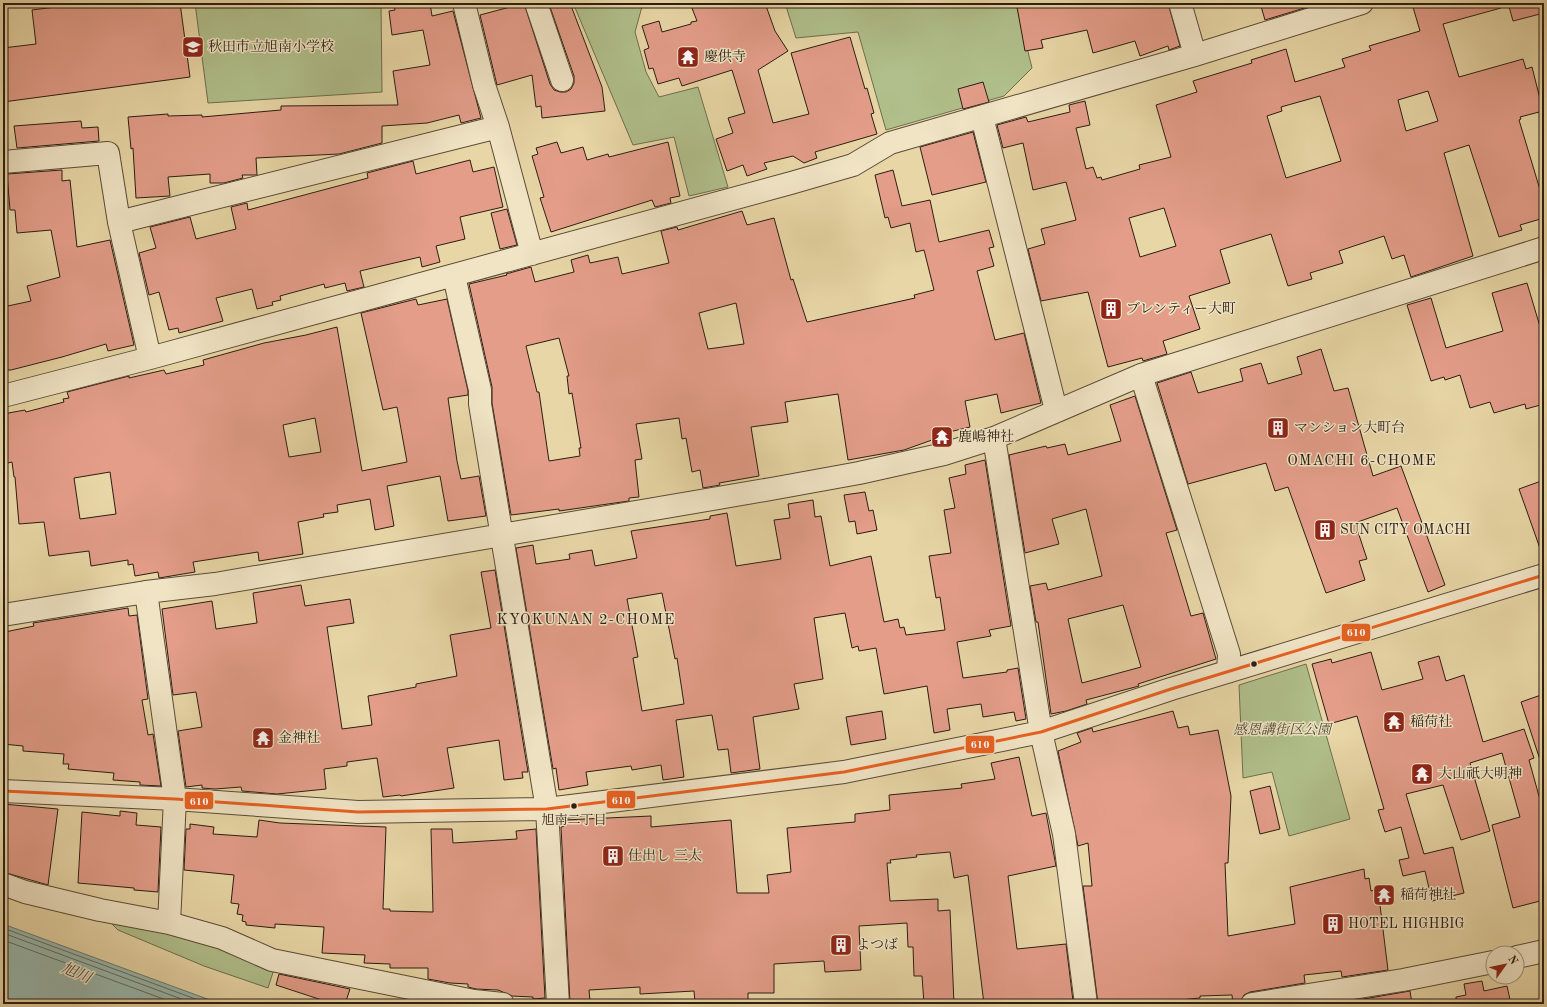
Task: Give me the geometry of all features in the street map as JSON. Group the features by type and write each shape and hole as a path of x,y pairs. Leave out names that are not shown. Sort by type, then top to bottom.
{"street":[{"path":"464,3 484,84 498,127 532,254"},
{"path":"536,3 562,80"},
{"path":"1180,3 1195,55"},
{"path":"3,396 454,276 792,183 853,165 890,143 1195,55 1362,3"},
{"path":"982,117 1056,410"},
{"path":"119,222 498,127"},
{"path":"3,162 108,153 119,222 150,358"},
{"path":"3,615 146,592 215,584 502,535 859,473 944,454 994,438 1056,410 1141,375 1544,248"},
{"path":"454,276 480,390 480,404 547,809 558,1004"},
{"path":"1141,375 1229,654 1228,672"},
{"path":"994,438 1041,732 1064,834 1086,1004"},
{"path":"3,791 175,799 358,812 547,809 844,772 1041,732 1228,672 1544,575"},
{"path":"146,592 175,799 170,923"},
{"path":"3,884 25,892 100,910 170,923 222,938 272,960 474,1001 503,1004"},
{"path":"1525,955 1544,951"},
{"path":"1252,1004 1403,980 1485,964"}],"green space":[{"path":"195,3 381,3 382,92 208,103"},
{"path":"573,3 643,3 635,32 646,72 659,97 698,87 728,187 689,196 674,137 633,145"},
{"path":"785,3 1013,3 1017,7 1032,68 1004,96 886,130 858,32 796,38"},
{"name":"感恩講街区公園","path":"1306,664 1350,819 1289,836 1272,772 1243,778 1239,685"},
{"path":"110,922 207,941 275,966 268,988 204,966 118,930"}],"water":[{"name":"旭川","path":"3,924 221,1004 20,1004 3,998"}],"building":[{"path":"86,3 180,3 190,77 3,102 3,48 36,44 32,10"},
{"path":"394,3 430,3 432,16 453,11 481,118 461,123 459,115 427,123 382,126 382,143 339,154 256,158 257,175 242,175 243,178 224,183 210,183 210,174 168,177 170,196 136,198 133,148 131,149 128,117 168,114 168,116 202,115 202,117 281,110 281,106 398,105 393,71 430,65 423,30 392,35 389,11 395,10"},
{"path":"509,3 524,3 550,84 554,90 566,92 571,89 574,83 574,76 549,4 570,3 602,87 605,111 542,118 541,106 536,107 532,75 497,85 480,15 510,7"},
{"path":"690,3 765,3 775,31 788,51 758,70 773,123 809,114 791,53 850,37 865,89 867,88 874,113 871,114 877,134 815,152 817,158 804,163 793,156 764,163 767,169 747,176 743,165 727,171 716,139 733,133 728,118 745,113 732,70 682,86 679,78 658,84 653,68 649,69 644,50 649,48 642,26 659,21 662,32 691,24 691,22 697,21"},
{"path":"1021,3 1168,3 1180,46 1169,50 1168,46 1140,56 1135,41 1093,53 1087,30 1041,40 1043,48 1025,51 1017,7 1021,6"},
{"path":"1260,3 1310,3 1311,6 1265,20"},
{"path":"1426,3 1501,3 1501,8 1443,24 1459,77 1523,59 1526,69 1532,67 1543,111 1520,117 1521,119 1519,120 1544,203 1544,218 1520,225 1522,230 1499,237 1469,145 1444,153 1473,256 1411,277 1404,255 1392,259 1384,236 1339,251 1343,263 1310,273 1312,279 1288,286 1271,234 1220,250 1230,283 1189,296 1200,329 1163,341 1167,354 1143,361 1142,358 1108,367 1088,292 1041,301 1028,249 1045,244 1041,229 1076,220 1066,182 1033,190 1023,143 1003,148 997,125 1026,117 1028,122 1070,112 1069,105 1085,101 1090,125 1076,128 1086,169 1093,167 1097,178 1101,177 1102,180 1140,169 1139,165 1171,157 1156,105 1197,92 1193,81 1252,63 1251,60 1286,49 1295,82 1345,67 1342,59 1371,50 1369,46 1420,31 1413,7","holes":["1428,91 1438,121 1406,131 1398,100","1320,96 1341,161 1286,178 1267,116 1282,111 1281,107","1164,208 1176,246 1140,257 1129,218"]},
{"path":"1508,3 1544,3 1544,13 1513,21"},
{"path":"983,82 989,102 963,109 958,89"},
{"path":"81,121 82,128 98,127 99,141 17,148 14,126"},
{"path":"973,132 986,182 932,195 920,147"},
{"path":"557,142 561,153 583,147 587,160 608,154 609,157 668,142 680,196 670,198 671,203 655,207 652,200 551,232 540,198 544,197 532,156 538,154 536,148"},
{"path":"470,160 473,172 494,167 503,207 460,217 465,239 436,246 440,262 422,267 420,257 360,271 364,287 347,291 345,283 325,288 324,284 280,296 281,300 272,302 273,305 257,309 252,289 216,298 223,321 179,333 178,328 169,330 159,292 149,295 139,253 156,248 150,227 190,217 196,239 236,229 231,207 247,203 248,210 368,178 367,173 413,161 416,174"},
{"path":"62,170 62,181 70,180 77,247 110,240 134,345 108,351 106,344 11,370 3,370 3,307 31,301 27,286 60,277 51,230 17,233 15,210 10,210 7,174"},
{"path":"893,170 902,206 930,200 939,242 989,230 994,247 989,248 994,266 977,271 995,340 1024,333 1041,403 1001,413 997,394 965,401 970,427 945,433 946,435 904,450 848,460 838,394 785,402 788,422 751,427 759,476 719,483 720,485 703,488 700,470 692,472 686,438 682,439 679,418 636,424 642,459 635,460 639,497 629,498 629,501 559,511 559,509 511,515 492,403 492,387 469,284 507,275 506,274 531,267 535,282 574,272 571,260 588,255 590,263 618,257 622,274 669,263 661,231 677,227 678,230 742,211 747,225 774,218 791,280 793,279 807,322 915,298 914,295 934,290 924,250 916,252 910,223 891,228 888,217 885,218 875,175","holes":["736,303 744,344 708,349 699,313","559,338 569,376 567,376 569,394 572,393 581,448 579,448 580,456 549,461 539,392 537,392 526,346"]},
{"path":"507,209 517,245 500,249 491,213"},
{"path":"1527,283 1544,340 1544,404 1526,409 1525,404 1494,413 1490,402 1470,408 1460,375 1445,380 1444,377 1431,381 1407,305 1431,298 1446,348 1503,331 1492,293"},
{"path":"416,299 418,305 447,299 468,391 468,395 448,398 457,461 461,479 479,476 486,516 448,521 440,476 387,486 394,526 375,530 370,499 337,505 338,512 323,514 324,517 298,522 303,554 259,561 258,552 193,562 195,572 159,578 158,572 135,576 133,564 128,565 128,560 91,566 89,551 49,556 44,522 19,524 15,477 12,462 3,464 3,414 25,410 26,412 64,402 63,399 69,398 67,392 129,376 129,378 164,370 166,374 204,365 203,360 264,343 337,327 362,471 407,462 397,407 383,410 361,313","holes":["315,418 321,452 289,457 283,425","110,472 116,514 80,519 74,478"]},
{"path":"1321,349 1334,391 1348,388 1373,476 1401,466 1445,585 1428,592 1397,508 1355,523 1367,559 1359,561 1365,580 1326,593 1288,487 1275,491 1266,463 1188,484 1157,383 1191,372 1198,393 1243,381 1240,369 1261,363 1268,384 1302,374 1297,357"},
{"path":"1135,396 1177,530 1166,533 1191,616 1203,613 1216,659 1138,684 1139,686 1086,700 1087,704 1051,714 1038,622 1036,622 1030,586 1046,583 1048,590 1102,576 1086,509 1052,519 1059,544 1025,553 1009,455 1046,446 1047,448 1065,444 1068,455 1121,441 1110,405","holes":["1123,605 1141,667 1082,683 1068,619"]},
{"path":"985,460 1011,626 989,630 991,636 957,642 963,678 1007,672 1007,670 1018,668 1026,719 1016,721 1014,712 983,717 981,704 947,709 950,730 934,733 927,686 884,694 876,648 859,651 858,646 852,648 845,613 814,618 823,679 794,684 799,709 753,717 760,769 731,773 728,749 718,750 712,715 676,720 684,777 663,780 661,765 632,770 631,766 586,772 588,785 559,790 556,768 553,769 516,548 533,545 536,564 570,559 569,554 592,550 595,566 637,558 631,531 710,519 710,516 727,513 736,566 781,559 774,520 790,518 788,504 813,500 815,517 821,516 830,566 871,556 884,622 898,619 900,628 904,627 906,635 945,630 940,597 936,598 929,556 951,553 944,510 955,508 949,478 966,474 965,465","holes":["662,593 675,659 677,658 684,704 642,711 633,658 638,657 627,599"]},
{"path":"1544,480 1544,553 1542,554 1519,489"},
{"path":"865,492 869,511 873,510 877,530 857,534 855,521 849,522 844,495"},
{"path":"495,570 528,772 522,772 523,778 504,780 499,740 447,748 454,788 401,796 383,797 377,758 347,762 347,766 324,769 326,789 277,794 242,791 241,787 215,789 202,788 202,785 186,787 178,731 202,727 196,692 173,695 162,609 212,601 216,629 257,623 253,593 301,585 305,606 350,599 354,623 327,627 342,729 372,725 368,696 416,687 416,684 457,676 450,635 491,628 481,572"},
{"path":"128,608 129,616 137,615 148,699 142,700 148,735 153,734 161,786 140,785 140,782 113,780 114,773 68,769 69,764 63,764 64,754 23,751 23,746 3,744 3,641 7,640 5,632 34,626 33,623"},
{"path":"1371,652 1382,690 1423,679 1418,662 1439,656 1446,681 1464,675 1483,742 1524,729 1534,758 1529,760 1544,814 1544,900 1513,908 1492,825 1520,817 1502,753 1470,763 1490,831 1461,840 1443,785 1406,794 1424,854 1453,847 1464,893 1432,901 1425,871 1403,876 1399,860 1409,858 1401,827 1385,832 1378,810 1384,809 1357,716 1329,724 1312,664 1331,659 1332,663"},
{"path":"1544,694 1544,762 1541,763 1521,702"},
{"path":"882,711 886,739 851,745 846,717"},
{"path":"1173,711 1178,728 1188,726 1190,735 1218,730 1231,796 1228,863 1225,863 1228,936 1295,924 1290,887 1364,869 1365,879 1369,878 1371,891 1378,889 1388,970 1342,977 1341,971 1304,975 1305,983 1250,992 1244,995 1240,1004 1233,1004 1232,995 1200,996 1200,998 1140,1004 1098,1004 1083,886 1092,886 1088,843 1078,846 1058,751 1081,742 1077,733 1092,728 1093,732"},
{"path":"1019,757 1032,816 1046,813 1056,866 1008,876 1017,949 1066,944 1073,1001 1044,1004 984,1004 968,875 954,878 950,852 916,855 917,857 890,860 891,863 887,863 890,901 938,899 938,911 950,910 954,1004 924,1004 922,976 914,976 913,947 908,947 907,923 859,926 861,970 825,972 824,961 774,964 774,993 748,993 748,1004 714,1004 714,1002 695,1002 694,991 640,994 640,987 589,990 590,1001 570,1003 561,827 565,826 564,820 651,816 651,827 731,820 737,893 769,893 767,875 791,872 787,828 855,822 855,814 890,810 889,795 962,788 961,784 995,779 991,763"},
{"path":"1270,786 1280,829 1260,834 1250,791"},
{"path":"3,804 58,809 48,885 3,872"},
{"path":"120,811 137,813 136,825 161,827 158,892 134,890 134,888 78,883 82,812 120,816"},
{"path":"259,820 280,823 386,827 383,909 390,909 390,911 433,912 431,829 452,829 453,843 517,839 516,831 536,829 545,998 533,999 533,997 512,996 498,990 476,989 468,987 468,984 450,983 428,979 428,968 390,968 390,964 364,963 365,955 322,953 324,927 275,924 275,928 246,925 246,922 242,921 243,915 237,914 239,904 231,903 234,875 184,870 186,829 190,829 190,824 214,827 213,834 257,837"},
{"path":"279,974 350,989 345,1004 334,1004 276,985"},
{"path":"1482,981 1484,991 1507,986 1511,1004 1456,1004 1456,997 1466,995 1464,984"},
{"path":"1410,991 1412,1004 1346,1004 1346,1002"}],"transit line":[{"name":"610","path":"3,791 175,799 358,812 547,809 844,772 1041,732 1171,689 1544,575"}],"place":[{"name":"秋田市立旭南小学校","path":"193,47"},
{"name":"慶供寺","path":"688,57"},
{"name":"ブレンティー大町","path":"1111,309"},
{"name":"マンション大町台","path":"1278,428"},
{"name":"鹿嶋神社","path":"942,437"},
{"name":"SUN CITY OMACHI","path":"1325,530"},
{"name":"稲荷社","path":"1394,722"},
{"name":"金神社","path":"263,738"},
{"name":"大山祇大明神","path":"1422,774"},
{"name":"旭南二丁目","path":"574,806"},
{"name":"仕出し 三太","path":"613,856"},
{"name":"稲荷神社","path":"1384,895"},
{"name":"HOTEL HIGHBIG","path":"1333,924"},
{"name":"よつば","path":"841,945"}],"district":[{"name":"OMACHI 6-CHOME","path":"1362,461"},
{"name":"KYOKUNAN 2-CHOME","path":"586,620"}]}
